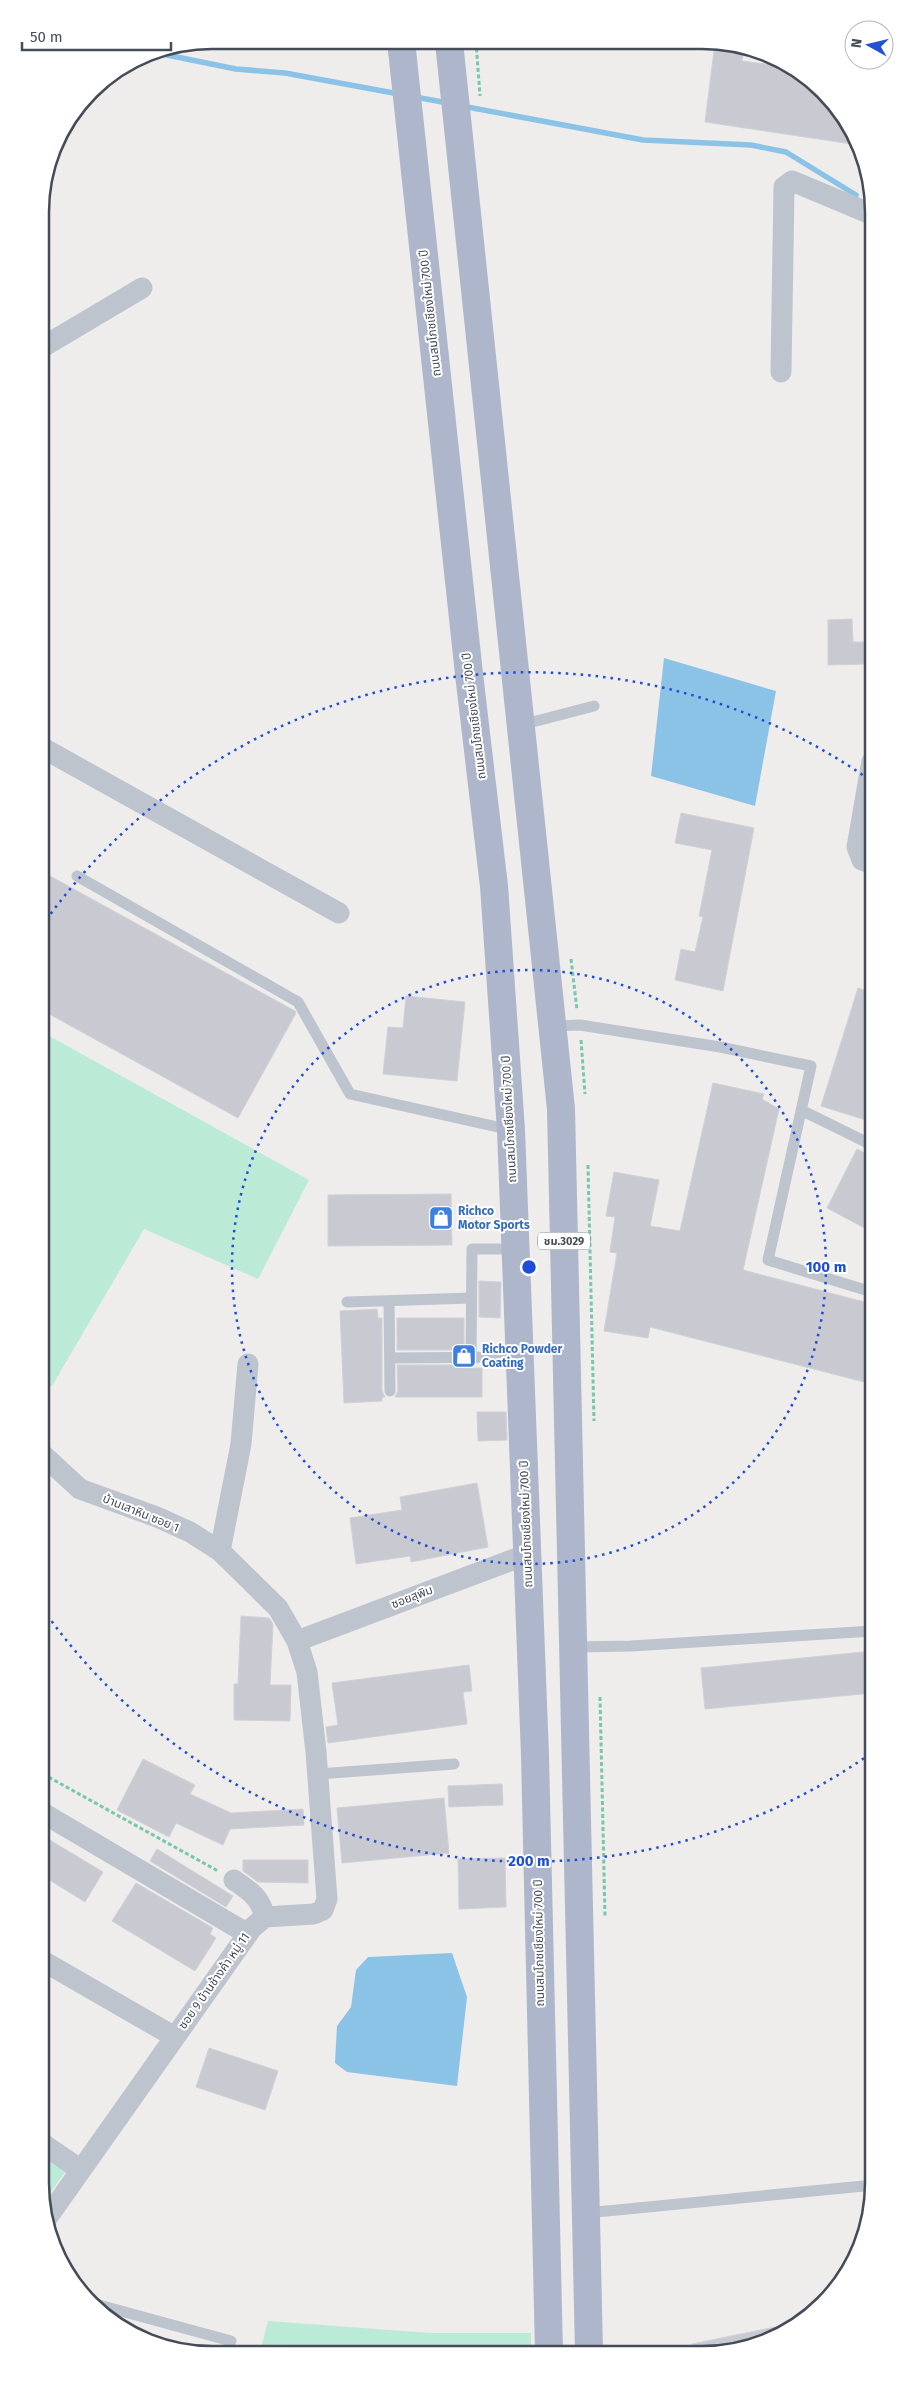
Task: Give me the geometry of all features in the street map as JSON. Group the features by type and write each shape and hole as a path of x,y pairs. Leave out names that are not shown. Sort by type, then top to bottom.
{"main road":[{"name":"ชม.3029","path":"450,49 561,1109 588,2346"},
{"name":"ถนนสมโภชเชียงใหม่ 700 ปี","path":"402,53 469,674 494,886 511,1130 518,1357 528,1554 548,2346"}],"street":[{"path":"781,372 784,187 792,181 865,211"},
{"path":"49,343 142,288"},
{"path":"49,751 339,913"},
{"path":"865,801 857,847 862,860 865,861"},
{"path":"220,1551 242,1444 248,1364"},
{"name":"บ้านเสาหิน ซอย 1","path":"49,1460 80,1489 157,1517 190,1532 220,1551 278,1608 297,1641"},
{"name":"ซอยสุพิม","path":"297,1641 528,1554"},
{"path":"234,1880 256,1895 262,1904 265,1917 314,1914 323,1910 327,1899 318,1774 307,1672 297,1641"},
{"path":"49,1817 248,1934"},
{"name":"ซอย 9 บ้านช้างค้า หมู่ 11","path":"52,2212 248,1934 265,1917"},
{"path":"49,1964 175,2038"},
{"path":"49,2148 82,2170"}],"lane":[{"path":"521,725 594,706"},
{"path":"77,876 298,1002 350,1094 511,1130"},
{"path":"552,1026 580,1025 608,1029 720,1047 811,1066 768,1260 865,1290"},
{"path":"801,1110 865,1142"},
{"path":"471,1357 472,1249 515,1249"},
{"path":"347,1302 471,1298"},
{"path":"389,1301 390,1391"},
{"path":"390,1358 518,1357"},
{"path":"574,1647 631,1646 865,1631"},
{"path":"318,1774 454,1764"},
{"path":"586,2213 865,2186"},
{"path":"107,2307 231,2341"}],"path":[{"path":"476,49 477,60"},
{"path":"49,1777 234,1880"}],"green space":[{"path":"49,1036 309,1180 258,1279 144,1229 52,1386 49,1387"},
{"path":"49,2160 66,2171 49,2195"},
{"path":"268,2321 431,2333 531,2333 531,2346 262,2346"}],"water":[{"path":"664,658 776,691 755,806 651,776"},
{"path":"452,1953 467,1997 457,2086 347,2072 335,2063 337,2026 351,2007 356,1970 368,1957"}],"building":[{"path":"714,49 734,52 743,54 742,61 772,65 801,82 832,113 850,144 705,122"},
{"path":"852,619 853,642 865,642 865,664 828,665 828,620"},
{"path":"681,813 754,828 723,991 675,980 681,949 695,952 703,917 699,916 712,850 675,843"},
{"path":"49,875 295,1011 296,1013 238,1118 49,1014"},
{"path":"858,988 865,990 865,1120 821,1106"},
{"path":"406,996 465,1002 457,1081 383,1074 388,1027 403,1028"},
{"path":"713,1083 764,1094 762,1099 779,1109 743,1270 865,1302 865,1382 650,1327 648,1338 604,1331 617,1253 610,1252 615,1217 606,1216 614,1172 659,1180 650,1226 680,1231"},
{"path":"857,1149 865,1153 865,1228 827,1208"},
{"path":"451,1194 452,1245 328,1246 328,1195"},
{"path":"479,1281 501,1282 500,1318 479,1317"},
{"path":"377,1309 378,1318 382,1318 382,1391 385,1397 382,1397 382,1401 344,1403 340,1311"},
{"path":"397,1318 464,1318 464,1350 397,1350"},
{"path":"397,1365 464,1365 464,1368 482,1368 482,1397 395,1397 398,1391"},
{"path":"477,1412 506,1412 507,1440 478,1441"},
{"path":"477,1483 488,1547 411,1562 410,1556 356,1564 350,1518 402,1510 400,1497"},
{"path":"241,1616 269,1618 273,1624 270,1685 291,1685 290,1721 234,1720 234,1684 238,1684"},
{"path":"865,1652 865,1694 705,1709 701,1668"},
{"path":"469,1665 472,1691 463,1692 467,1724 328,1743 326,1727 338,1725 332,1683"},
{"path":"143,1759 195,1785 190,1794 231,1813 303,1809 304,1825 230,1829 223,1845 176,1823 169,1837 117,1810"},
{"path":"502,1784 503,1805 449,1807 448,1786"},
{"path":"444,1798 449,1853 342,1863 337,1808"},
{"path":"49,1840 103,1872 85,1902 49,1880"},
{"path":"157,1849 233,1896 226,1907 150,1861"},
{"path":"505,1858 506,1907 459,1909 458,1859"},
{"path":"243,1860 308,1860 308,1883 258,1882 243,1871"},
{"path":"136,1883 213,1928 210,1934 216,1938 195,1971 112,1921"},
{"path":"209,2048 278,2071 265,2110 196,2087"},
{"path":"775,2328 754,2338 734,2343 713,2346 692,2346 692,2344"}],"waterway":[{"path":"167,55 236,69 285,73 399,94"},
{"path":"415,97 448,103"},
{"path":"462,106 643,140 751,145 786,152 856,195"}],"place":[{"name":"Richco Motor Sports","path":"441,1218"},
{"name":"Richco Powder Coating","path":"464,1356"}]}
